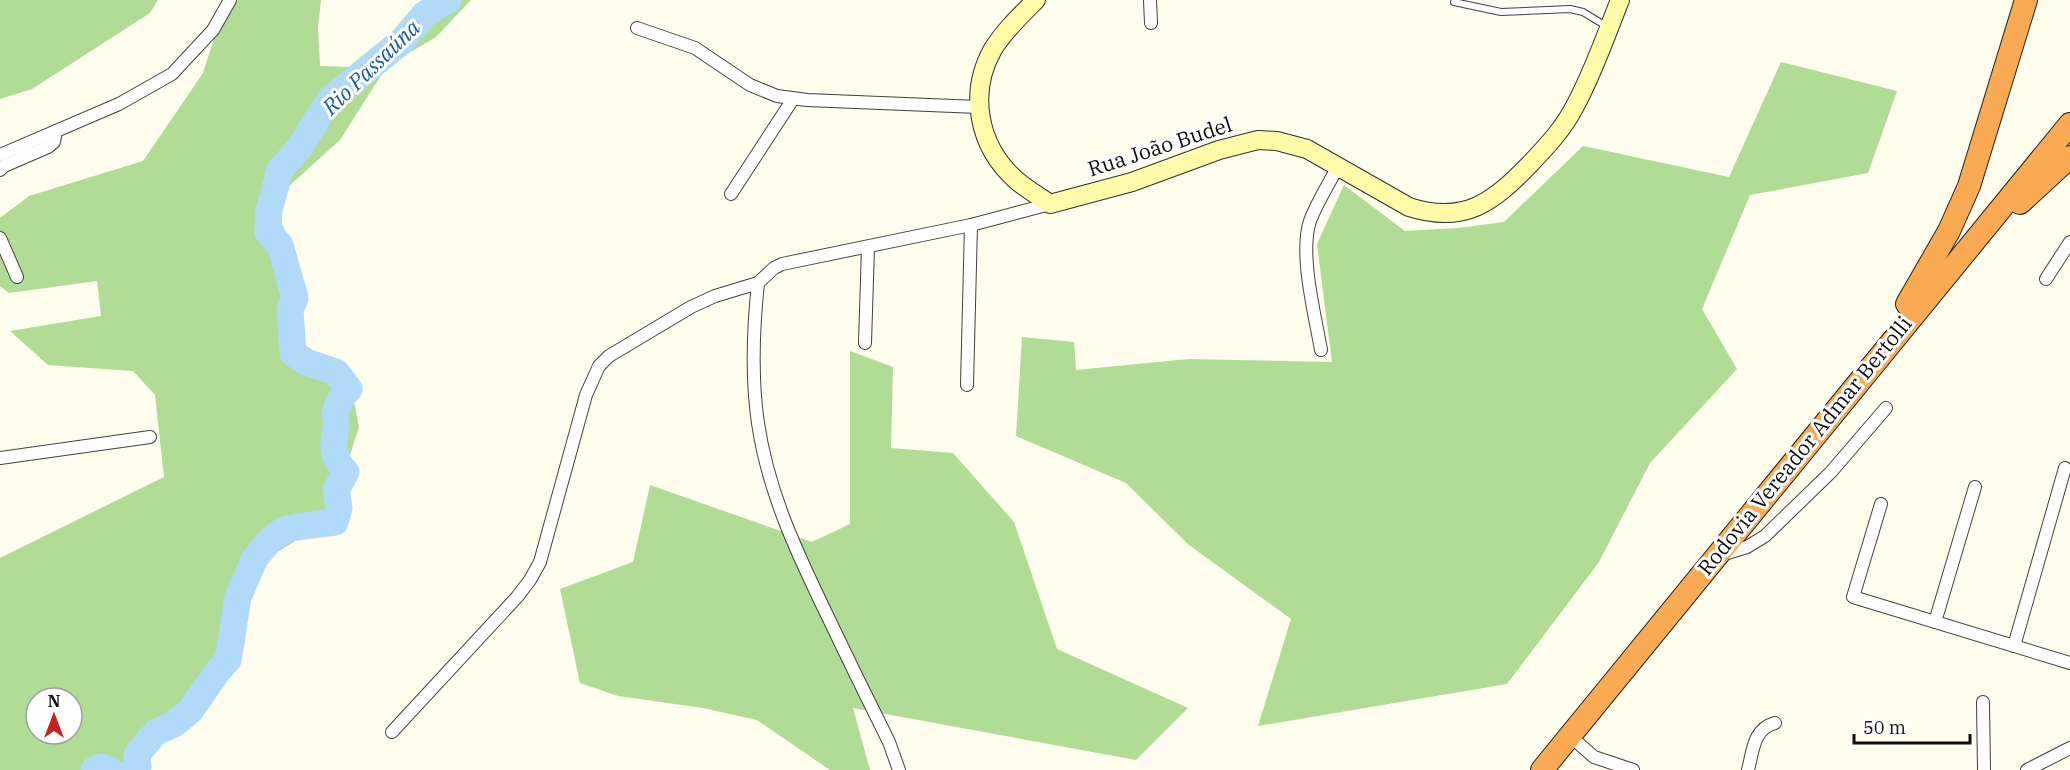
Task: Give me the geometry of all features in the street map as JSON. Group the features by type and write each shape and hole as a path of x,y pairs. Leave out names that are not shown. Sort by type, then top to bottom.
{"highway":[{"path":"1870,367 1949,231 1970,186 2026,0"},
{"name":"Rodovia Vereador Admar Bertolli","path":"1542,770 1956,260 2070,124"},
{"path":"1956,260 2070,157"}],"street":[{"path":"0,155 119,104 172,74 213,30 230,0"},
{"path":"1036,0 994,47 984,68 979,88 978,107 981,124 990,145 1004,167 1016,180 1050,204"},
{"path":"1149,0 1151,23"},
{"name":"Rua João Budel","path":"1050,204 1152,175 1218,150 1258,140 1295,144 1307,149 1409,207 1446,213 1469,210 1488,202 1504,190 1545,148 1567,121 1584,88 1620,0"},
{"path":"637,28 694,48 762,91 793,99 978,107"},
{"path":"731,194 793,99"},
{"path":"0,170 48,147 54,142 56,131"},
{"path":"1321,350 1307,264 1307,235 1310,221 1338,166"},
{"path":"392,732 517,597 530,580 540,562 586,395 599,366 609,356 675,315 716,296 758,283 774,267 782,264 971,225 1050,204"},
{"path":"967,385 971,225"},
{"path":"0,237 18,277"},
{"path":"2046,279 2070,242"},
{"path":"865,343 868,247"},
{"path":"758,283 753,335 754,389 760,433 780,512 794,548 889,742 899,770"},
{"path":"1714,557 1747,547 1766,536 1831,472 1886,408"},
{"path":"0,458 150,437"},
{"path":"2014,646 2065,468"},
{"path":"1935,621 1975,487"},
{"path":"1881,504 1853,597 2070,663"},
{"path":"1983,702 1984,770"},
{"path":"1748,770 1760,730 1766,725 1775,723"},
{"path":"1570,736 1594,757 1633,770"},
{"path":"2027,770 2070,748"}],"lane":[{"path":"1454,2 1501,12 1570,9 1583,12 1609,28"}],"green space":[{"path":"0,0 158,0 150,13 32,89 0,99"},
{"path":"238,0 321,0 318,27 320,66 380,68 418,40 447,0 471,0 436,37 387,66 340,140 289,186 277,213 295,253 294,346 349,377 359,427 329,520 271,556 252,581 244,647 200,718 112,770 0,770 0,558 164,477 155,395 133,371 48,365 10,331 101,316 97,281 9,293 0,286 0,218 29,196 143,161 203,73 218,26"},
{"path":"1781,62 1897,91 1868,173 1750,195 1702,309 1737,369 1650,463 1599,562 1507,684 1258,726 1291,619 1189,545 1126,483 1016,436 1022,337 1074,342 1076,370 1189,359 1332,362 1317,244 1344,185 1405,231 1459,228 1504,222 1583,146 1729,177"},
{"path":"850,351 893,367 891,448 953,453 1014,522 1057,649 1188,708 1136,760 853,708 870,770 830,770 757,720 703,708 618,696 580,683 560,589 633,562 650,485 812,542 850,524"}],"waterway":[{"name":"Rio Passaúna","path":"134,770 138,768 137,754 156,732 174,724 190,711 228,660 238,597 255,558 270,540 284,530 335,522 339,508 336,490 346,472 338,462 335,452 335,414 340,400 349,389 336,372 306,362 293,353 290,310 295,298 280,245 268,232 269,210 280,170 300,147 334,96 402,41 425,14 448,0"},
{"name":"Rio Passaúna","path":"94,770 101,767 110,770"}]}
